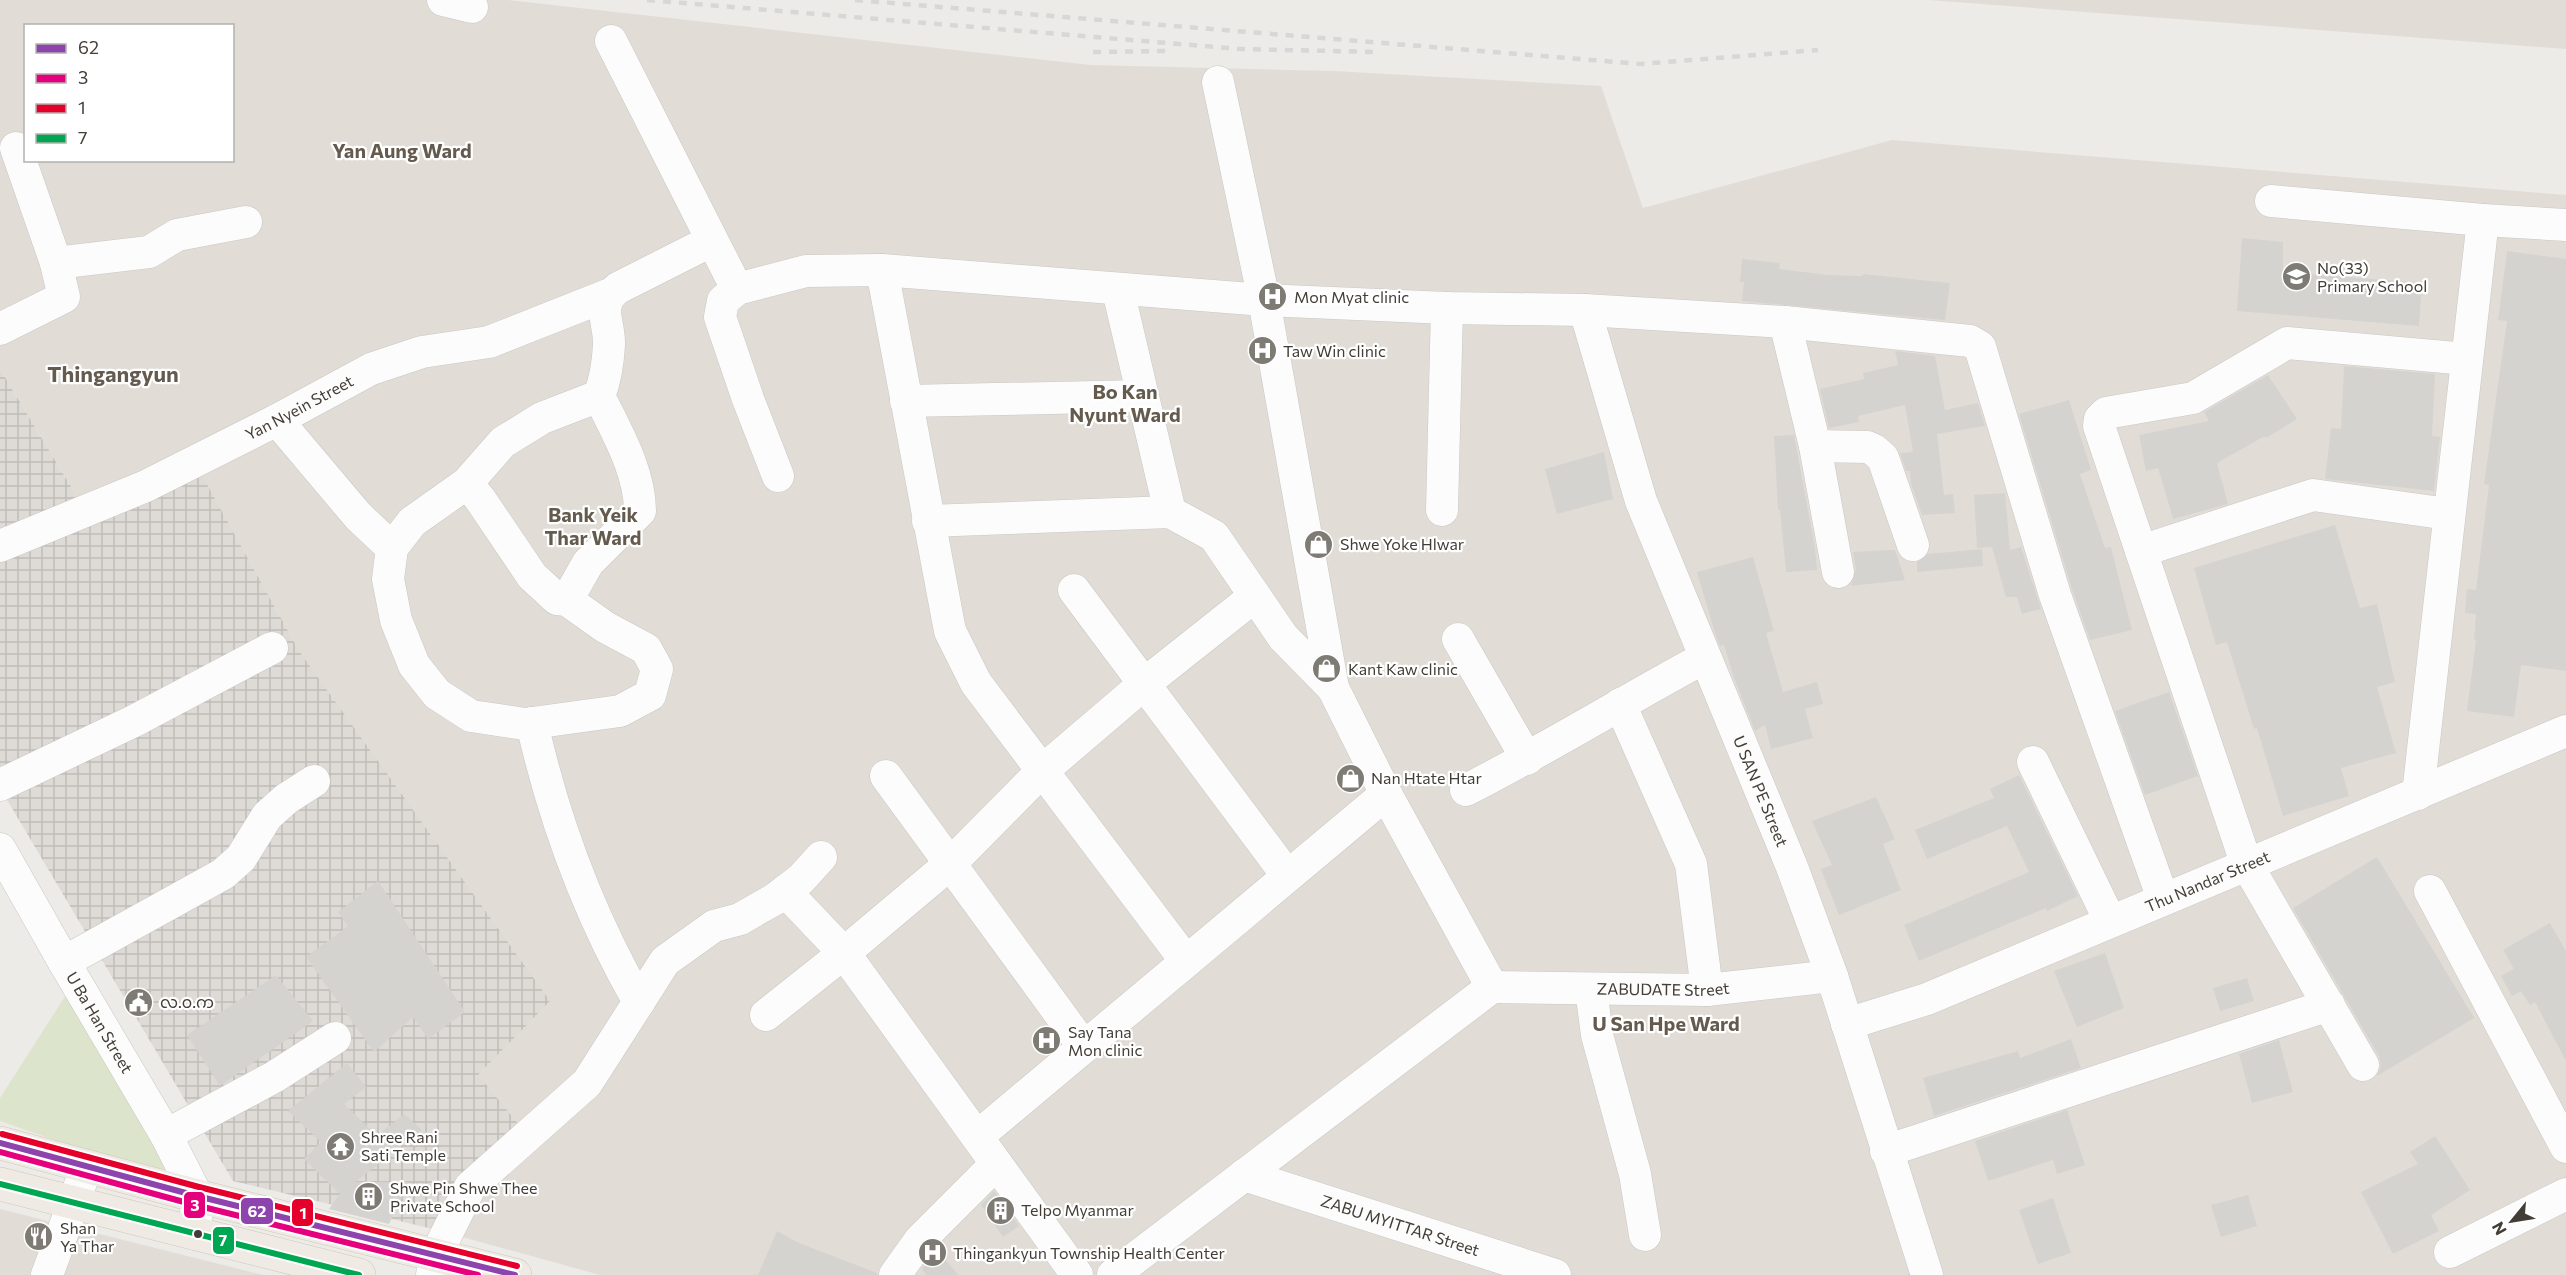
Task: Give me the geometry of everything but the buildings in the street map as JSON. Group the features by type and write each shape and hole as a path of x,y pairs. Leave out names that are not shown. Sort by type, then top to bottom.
{"main road":[{"path":"0,1143 197,1196 434,1265 514,1275"},
{"path":"0,1184 359,1275"}],"street":[{"path":"611,41 736,289"},
{"path":"1113,1275 1492,987 1386,794 1333,688 1264,300 1218,82"},
{"path":"0,328 64,297 57,263 16,147"},
{"path":"2271,201 2566,225"},
{"path":"2418,794 2483,220"},
{"path":"57,263 149,252 177,235 246,222"},
{"name":"Yan Nyein Street","path":"0,546 146,486 277,420 371,369 422,352 489,342 608,295 711,241"},
{"path":"882,270 950,631 976,683 1186,961"},
{"path":"778,476 720,317 723,301 736,289 806,271 882,270 1264,300 1447,308 1585,310 1785,322 1970,340 1980,347 2055,595 2163,899"},
{"path":"1118,290 1170,512"},
{"path":"466,483 480,499 532,576 557,599 567,600 604,627 645,649 657,669 650,695 620,711 525,724 471,716 437,694 414,665 396,620 388,579 392,548 412,522 466,483 503,442 542,418 599,396 606,379 608,360 609,342 604,314 608,295"},
{"path":"1442,510 1447,308"},
{"name":"U SAN PE Street","path":"1585,310 1641,501 1792,867 1832,976 1927,1275"},
{"path":"1785,322 1815,446 1838,572"},
{"path":"2363,1065 2246,864 2099,426 2100,419 2106,413 2193,398 2287,343 2467,359"},
{"path":"567,600 588,564 640,511 640,495 625,450 599,396"},
{"path":"906,401 1142,396"},
{"path":"277,420 358,516 392,548"},
{"path":"1815,446 1867,447 1883,458 1913,545"},
{"path":"2142,551 2313,495 2448,514"},
{"path":"928,521 1170,512 1214,536 1282,637 1333,688"},
{"path":"1074,590 1287,875"},
{"path":"766,1015 951,863 1041,772 1144,684 1255,596"},
{"path":"1458,639 1527,759"},
{"path":"0,785 134,721 272,648"},
{"path":"1466,790 1527,759 1704,658"},
{"path":"1620,704 1691,864 1707,990"},
{"path":"531,723 544,778 576,868 618,965 639,1002"},
{"name":"Thu Nandar Street","path":"1847,1024 1927,999 2566,731"},
{"path":"2033,762 2110,921"},
{"path":"886,776 1084,1047"},
{"path":"63,962 223,874 241,858 267,816 286,799 314,781"},
{"path":"978,1136 1386,794"},
{"name":"U Ba Han Street","path":"0,849 63,962 166,1135 197,1196"},
{"path":"434,1265 470,1187 587,1083 665,961 714,926 740,919 785,891 801,879 821,857"},
{"path":"785,891 844,953 1077,1275"},
{"path":"2430,891 2566,1148"},
{"name":"ZABUDATE Street","path":"1492,987 1707,990 1832,976"},
{"path":"1591,989 1597,1035 1635,1174 1645,1235"},
{"path":"1887,1151 2329,1005"},
{"path":"166,1135 274,1077 335,1038"},
{"path":"895,1275 920,1240 996,1164"},
{"path":"47,1275 87,1166"},
{"name":"ZABU MYITTAR Street","path":"1244,1175 1555,1275"},
{"path":"2450,1252 2566,1194"},
{"path":"195,1234 197,1196"}],"shaded area":[{"path":"0,0 507,0 1091,65 1335,71 1601,86 1643,208 1892,140 2566,195 2566,1275 600,1275 437,1230 478,1075 299,651 199,471 91,520 0,369"},
{"path":"1929,0 2566,0 2566,49"},
{"path":"0,369 91,520 199,470 299,651 550,1001 478,1075 520,1126 437,1230 233,1181 0,788"},
{"path":"0,1209 263,1275 0,1275"}],"green space":[{"path":"73,984 169,1166 152,1174 0,1121 0,1098"}],"railway":[{"path":"647,0 1240,49 1378,52"},
{"path":"855,0 1641,64 1818,50"},
{"path":"1093,52 1165,51"}],"transit line":[{"name":"1","path":"2,1134 199,1187 517,1266"},
{"name":"62","path":"0,1143 197,1196 515,1275"},
{"name":"3","path":"0,1152 195,1205 478,1275"},
{"name":"7","path":"0,1184 359,1275"}],"place":[{"name":"No(33) Primary School","path":"2296,277"},
{"name":"Mon Myat clinic","path":"1273,297"},
{"name":"Taw Win clinic","path":"1262,351"},
{"name":"Shwe Yoke Hlwar","path":"1319,544"},
{"name":"Kant Kaw clinic","path":"1327,669"},
{"name":"Nan Htate Htar","path":"1350,778"},
{"name":"လ.၀.က","path":"139,1002"},
{"name":"Say Tana Mon clinic","path":"1047,1041"},
{"name":"Shree Rani Sati Temple","path":"340,1146"},
{"name":"Shwe Pin Shwe Thee Private School","path":"369,1197"},
{"name":"Telpo Myanmar","path":"1000,1210"},
{"name":"Shan Ya Thar","path":"39,1237"},
{"name":"Thingankyun Township Health Center","path":"932,1253"}],"district":[{"name":"Yan Aung Ward","path":"402,151"},
{"name":"Thingangyun","path":"113,374"},
{"name":"Bo Kan Nyunt Ward","path":"1125,404"},
{"name":"Bank Yeik Thar Ward","path":"593,526"},
{"name":"U San Hpe Ward","path":"1666,1024"}]}
